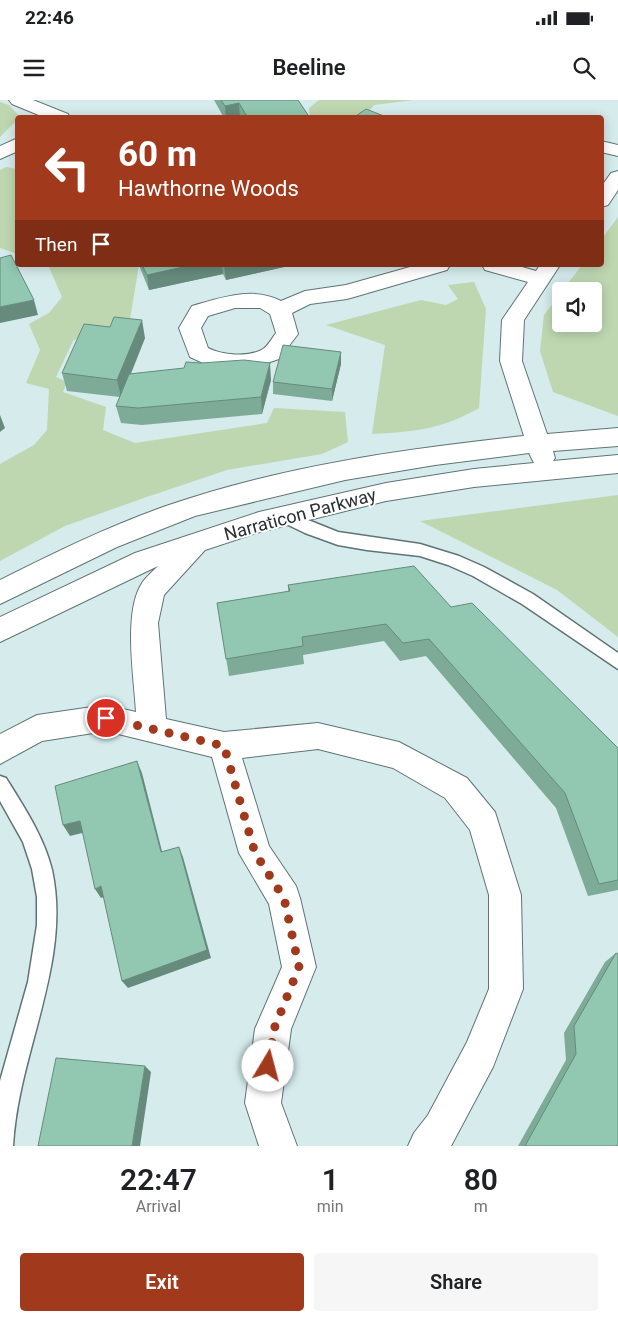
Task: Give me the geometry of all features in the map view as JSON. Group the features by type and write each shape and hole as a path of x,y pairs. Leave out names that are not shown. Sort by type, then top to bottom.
{"street":[{"path":"18,100 53,115"},
{"path":"0,154 15,145"},
{"path":"604,147 618,151"},
{"path":"604,197 618,177"},
{"path":"280,310 305,298 347,292 433,267"},
{"path":"507,267 545,272 514,320 511,361 547,469"},
{"name":"Narraticon Parkway","path":"0,594 85,549 176,513 219,501 355,467 538,442 618,436"},
{"name":"Narraticon Parkway","path":"0,630 144,560 283,516 386,492 474,478 547,469 618,464"},
{"path":"152,729 144,623 152,590 197,542"},
{"path":"0,750 37,728 106,718 224,746 318,736 399,756 456,788 484,823 505,895 506,989 480,1054 441,1128 427,1146"},
{"path":"224,746 255,853 284,898 299,967 274,1029 263,1103 278,1146"}],"lane":[{"path":"283,516 307,529 330,537 358,543 406,547 429,552 465,564 534,604 618,662"},
{"path":"0,784 30,837 42,869 47,899 47,929 40,968 8,1093 2,1146"}],"green space":[{"path":"319,100 413,100 374,105 366,115 310,115 309,108"},
{"path":"0,102 9,105 18,115 15,115 15,122 0,137"},
{"path":"6,167 15,169 15,253 0,248 0,170"},
{"path":"618,217 618,416 553,392 540,351 544,315 552,305 552,332 602,332 602,282 569,282 580,267 604,267 604,236"},
{"path":"49,267 139,267 129,325 92,329 73,341 56,377 67,382 63,392 106,407 103,430 135,443 267,423 274,408 345,412 348,442 322,454 227,470 141,499 65,526 0,561 0,464 34,445 47,430 49,389 26,383 40,350 29,324 49,313 62,297"},
{"path":"474,282 486,309 479,408 453,421 440,425 401,432 372,434 385,345 326,325 421,300 446,305 458,299 448,285"},
{"path":"618,495 618,637 557,590 420,521"}],"building":[{"path":"221,100 298,100 308,115 246,115 239,103 225,106"},
{"path":"366,109 381,115 357,115"},
{"path":"11,255 15,267 17,267 34,300 0,307 0,258"},
{"path":"143,267 183,267 147,275"},
{"path":"114,317 142,320 117,380 62,373 84,324 110,327"},
{"path":"283,345 341,352 332,389 273,382"},
{"path":"244,360 270,363 261,397 138,408 116,406 129,374 184,368 186,362 201,363"},
{"path":"414,566 451,607 472,603 618,748 618,880 599,884 565,793 429,639 403,643 386,624 302,637 303,646 226,659 217,603 290,591 288,585"},
{"path":"137,761 161,852 179,847 207,950 122,981 101,886 95,889 80,821 63,825 55,786"},
{"path":"616,953 618,954 618,1146 525,1146 576,1054 574,1026"},
{"path":"56,1058 145,1066 132,1146 38,1146"}],"route":[{"path":"106,718 224,746 255,853 284,898 299,967 274,1029 268,1066"}]}
